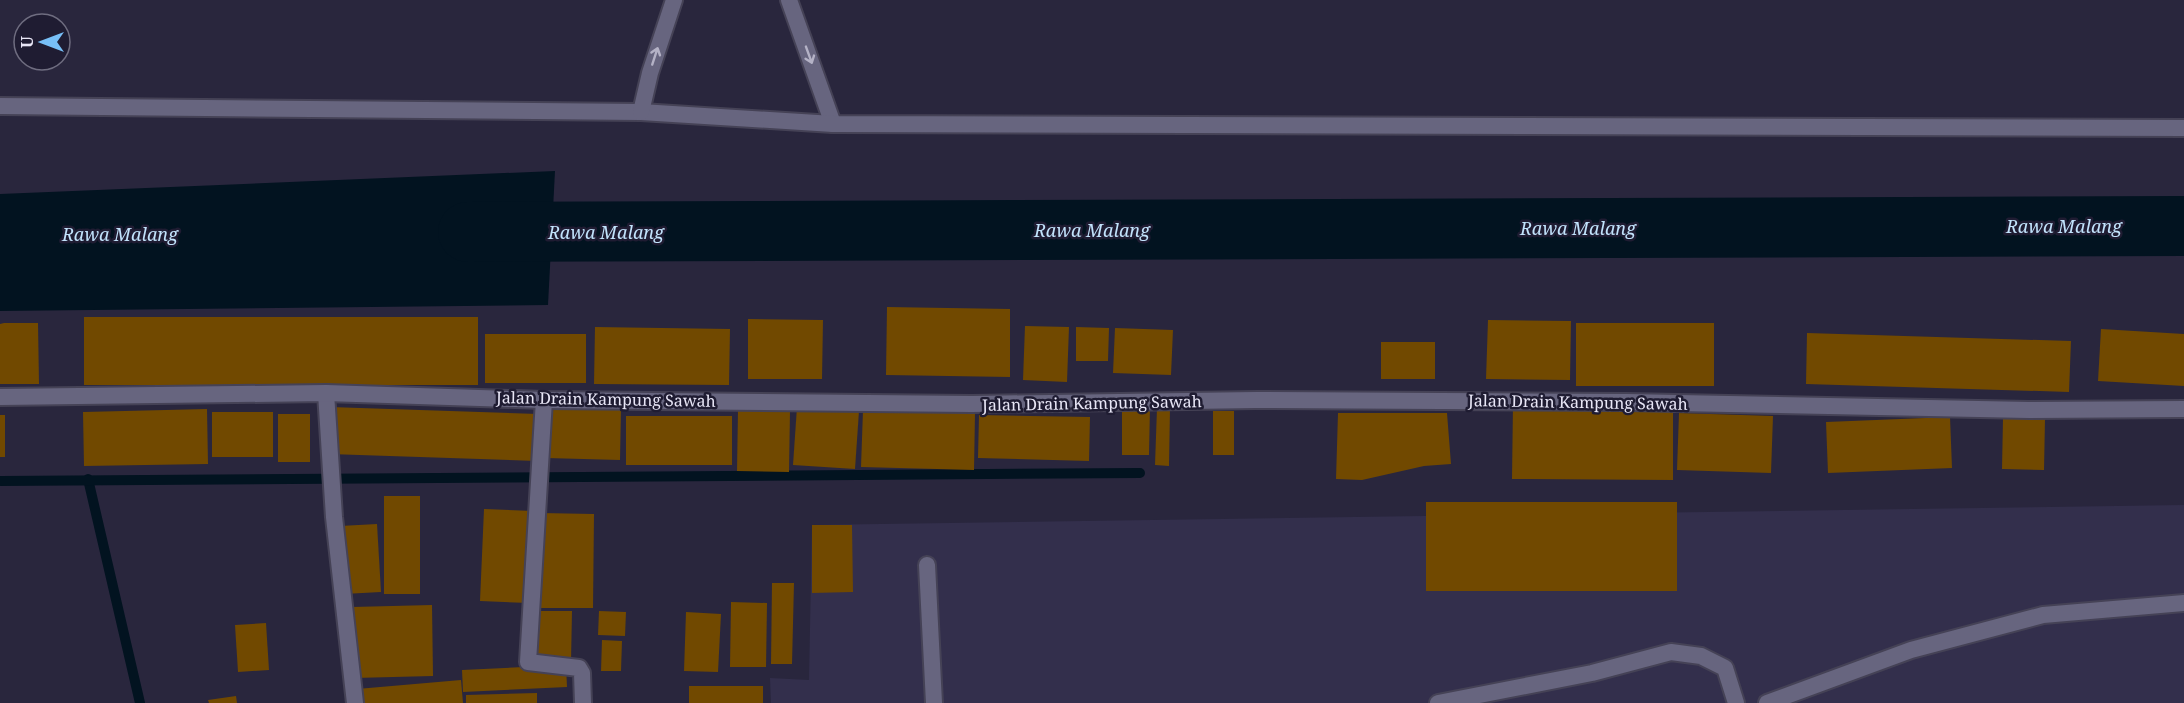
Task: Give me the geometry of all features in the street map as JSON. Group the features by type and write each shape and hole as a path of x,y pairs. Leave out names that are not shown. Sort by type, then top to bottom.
{"street":[{"path":"641,112 650,73 674,0"},
{"path":"789,0 833,124"},
{"path":"0,106 641,112 833,124 2184,128"},
{"path":"326,393 334,517 355,703"},
{"name":"Jalan Drain Kampung Sawah","path":"0,397 326,393 544,400 972,405 1316,400 1639,402 2029,410 2184,409"},
{"path":"544,400 528,662 579,668 582,673 583,703"},
{"path":"927,565 934,703"},
{"path":"1767,703 1911,650 2043,615 2184,603"},
{"path":"1438,703 1592,673 1671,652 1701,656 1725,668 1737,703"}],"shaded area":[{"path":"2184,505 2184,703 771,703 770,678 809,680 812,525"}],"water":[{"path":"555,171 548,305 0,311 0,194"}],"building":[{"path":"887,307 1010,309 1010,377 886,375"},
{"path":"84,317 478,317 478,385 84,385"},
{"path":"748,319 823,320 822,379 748,379"},
{"path":"1488,320 1571,321 1570,380 1486,379"},
{"path":"38,323 39,384 0,384 0,324"},
{"path":"1576,323 1714,323 1714,386 1576,386"},
{"path":"1025,326 1069,327 1067,382 1023,380"},
{"path":"595,327 730,329 729,385 594,384"},
{"path":"1076,327 1109,328 1108,361 1076,361"},
{"path":"1115,328 1173,330 1171,375 1113,373"},
{"path":"2101,329 2184,334 2184,386 2098,381"},
{"path":"1807,333 2071,341 2069,392 1806,384"},
{"path":"485,334 586,334 586,383 485,383"},
{"path":"1381,342 1435,342 1435,379 1381,379"},
{"path":"1513,403 1673,405 1673,480 1512,479"},
{"path":"1122,406 1150,407 1149,455 1122,455"},
{"path":"330,407 538,414 537,461 329,454"},
{"path":"797,407 859,411 855,469 793,465"},
{"path":"547,408 621,409 620,460 546,458"},
{"path":"1157,408 1170,408 1169,466 1155,465"},
{"path":"207,409 208,464 84,466 83,412"},
{"path":"738,410 790,411 789,472 737,471"},
{"path":"863,410 975,413 974,470 861,467"},
{"path":"1213,411 1234,411 1234,455 1213,455"},
{"path":"212,412 273,412 273,457 212,457"},
{"path":"1338,413 1447,413 1451,464 1424,466 1362,480 1336,479"},
{"path":"1679,413 1773,416 1771,473 1677,470"},
{"path":"278,414 310,414 310,462 278,462"},
{"path":"0,415 5,415 5,457 0,457"},
{"path":"979,415 1090,417 1089,461 978,458"},
{"path":"626,416 732,416 732,465 626,465"},
{"path":"1950,417 1952,468 1828,473 1826,422"},
{"path":"2003,418 2045,419 2044,470 2002,469"},
{"path":"384,496 420,496 420,594 384,594"},
{"path":"1426,502 1677,502 1677,591 1426,591"},
{"path":"484,509 533,511 529,603 480,601"},
{"path":"540,513 594,514 593,608 539,608"},
{"path":"377,524 381,592 344,594 340,526"},
{"path":"812,525 852,525 853,592 812,593"},
{"path":"772,583 794,583 792,664 771,664"},
{"path":"731,602 767,603 766,667 730,667"},
{"path":"432,605 433,676 354,678 352,607"},
{"path":"533,611 572,611 571,662 532,661"},
{"path":"599,611 626,612 625,636 598,635"},
{"path":"686,612 721,614 718,672 684,671"},
{"path":"266,623 269,670 238,672 235,625"},
{"path":"602,640 622,641 621,671 601,671"},
{"path":"566,665 567,687 463,692 462,670"},
{"path":"461,680 463,703 358,703 357,689"},
{"path":"689,686 763,686 763,703 689,703"},
{"path":"537,693 537,703 466,703 466,695"},
{"path":"236,696 237,703 209,703 208,700"}],"waterway":[{"name":"Rawa Malang","path":"468,232 2184,226"},
{"path":"0,481 1140,473"},
{"path":"88,479 140,703"}]}
